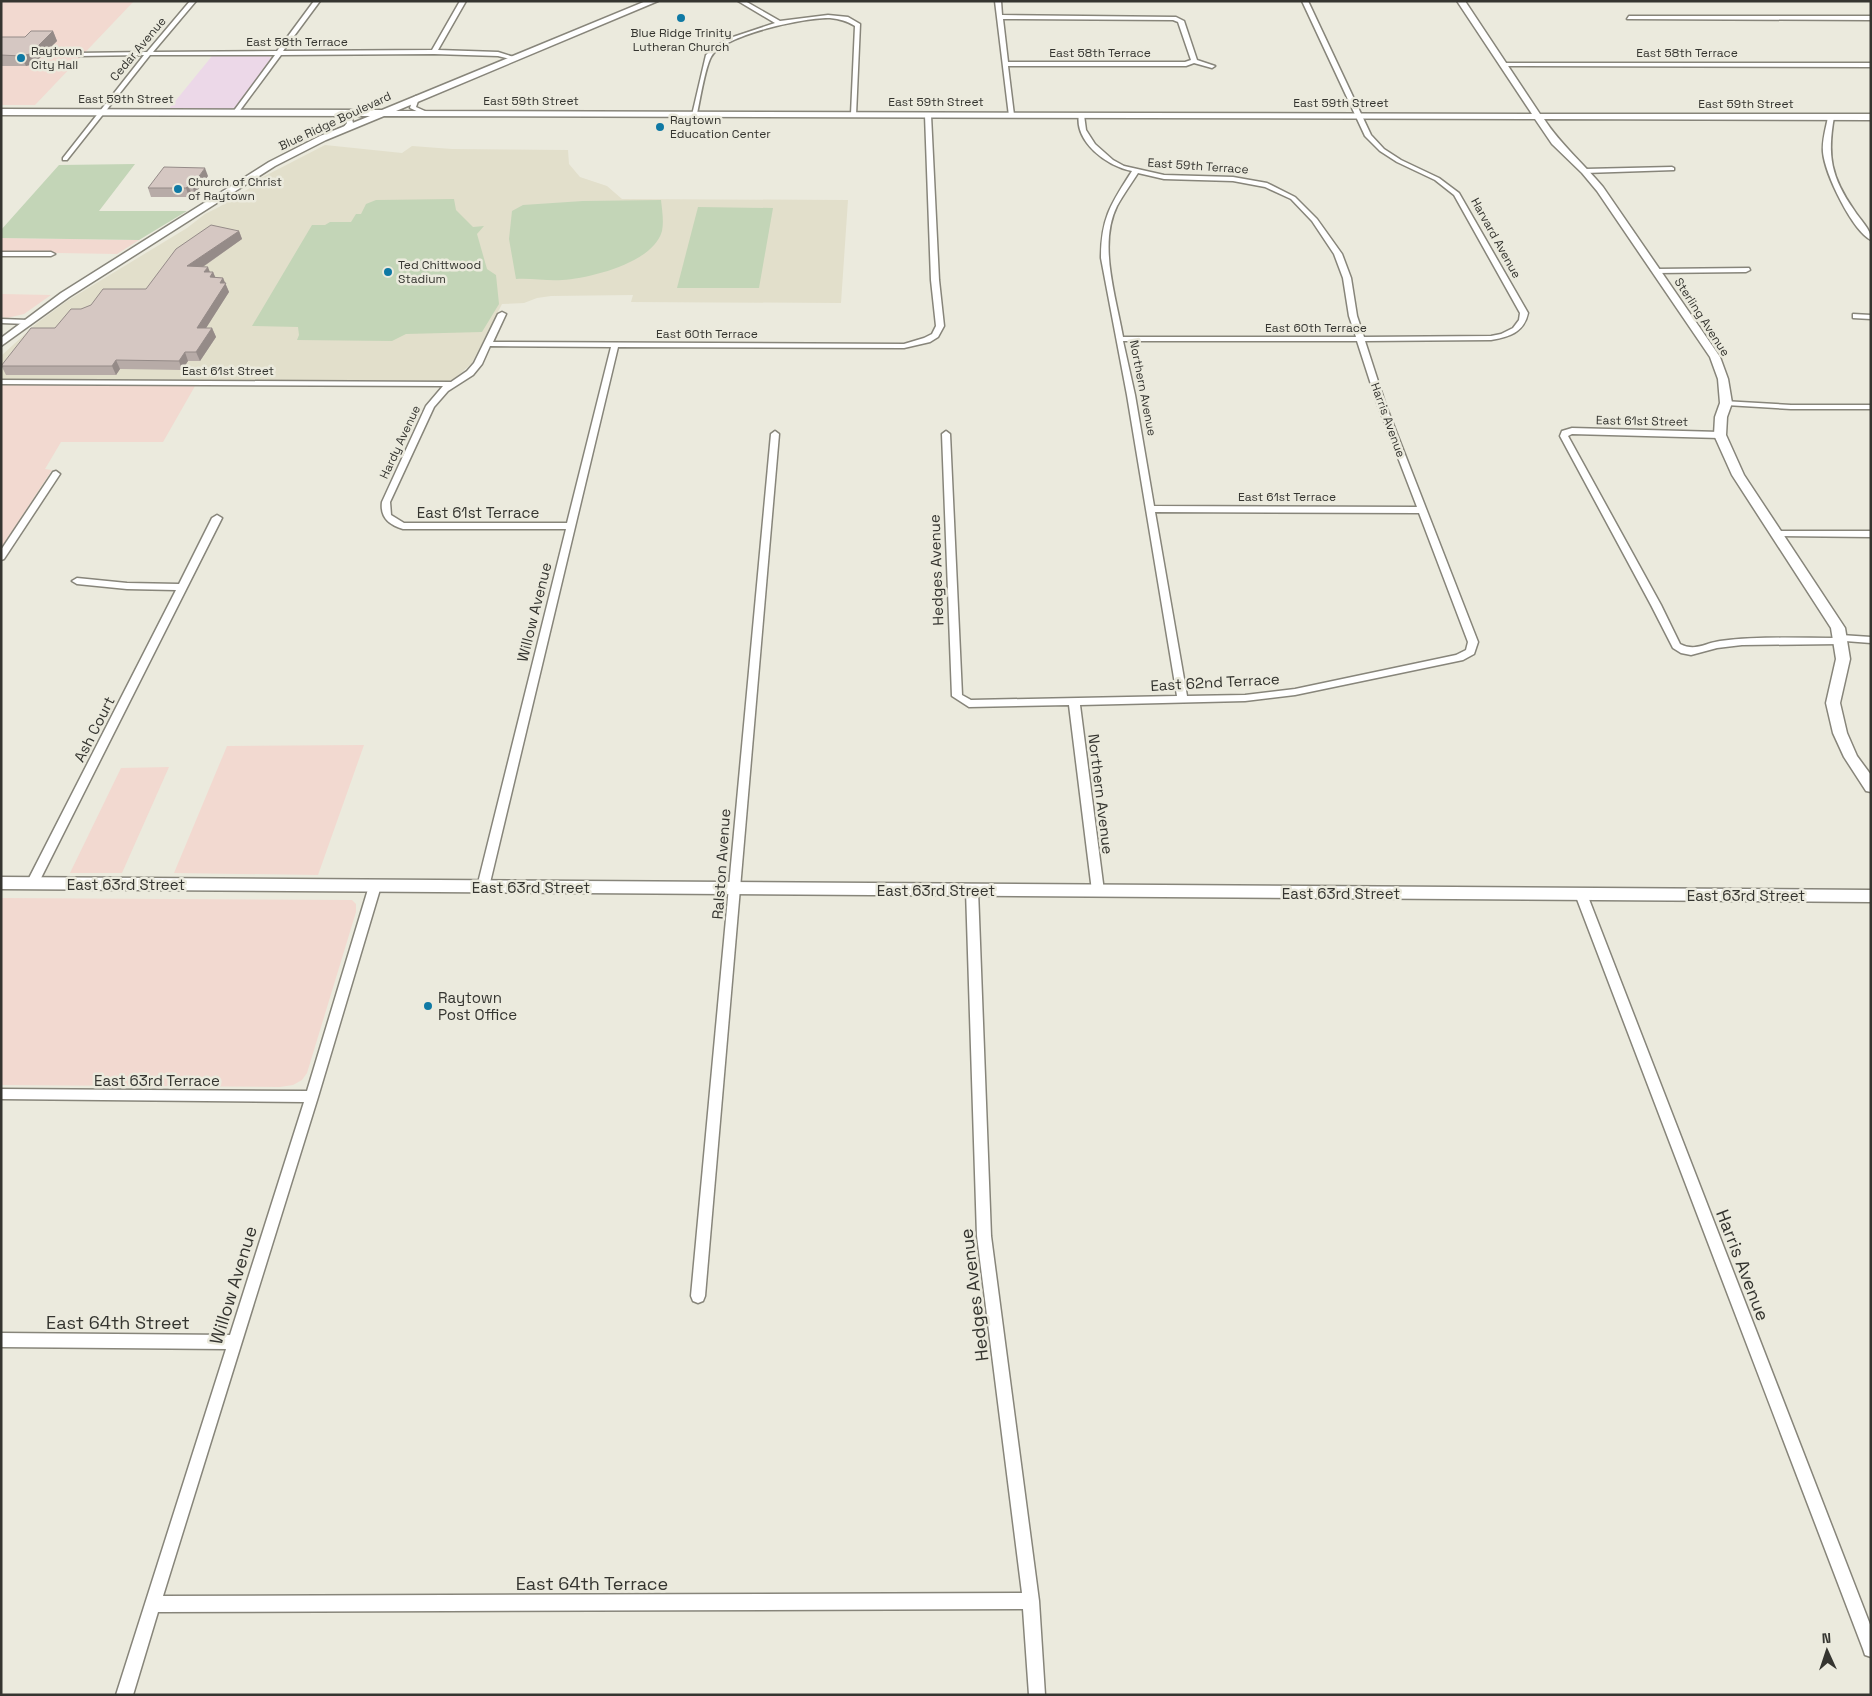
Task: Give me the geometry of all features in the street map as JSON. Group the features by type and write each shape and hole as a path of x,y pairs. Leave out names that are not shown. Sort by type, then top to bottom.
{"street":[{"name":"Cedar Avenue","path":"65,158 193,1"},
{"path":"236,112 317,1"},
{"path":"434,52 463,1"},
{"name":"Blue Ridge Boulevard","path":"1,343 28,322 147,242 272,164 346,128 416,98 654,1"},
{"path":"741,1 779,22"},
{"path":"998,1 1010,115"},
{"name":"Harvard Avenue","path":"1305,1 1368,136 1382,150 1399,161 1437,179 1452,190 1462,202 1524,313 1524,321 1519,328 1512,332"},
{"name":"Sterling Avenue","path":"1461,1 1536,116 1555,142 1585,171 1600,189 1715,357 1724,379 1726,403 1721,417 1720,435"},
{"path":"1174,18 1183,14"},
{"path":"694,114 708,56 712,50 737,37 779,22 827,17 845,18 856,22 858,25 854,114"},
{"path":"1000,17 1174,18 1181,21 1194,61 1212,66"},
{"path":"1629,18 1871,18"},
{"name":"East 58th Terrace","path":"79,54 434,52 498,54 514,58"},
{"name":"East 58th Terrace","path":"1005,64 1186,64 1194,61"},
{"name":"East 58th Terrace","path":"1503,64 1871,65"},
{"path":"416,98 414,108 424,113"},
{"name":"East 59th Street","path":"1,112 1871,117"},
{"path":"333,113 349,116 351,119 346,128"},
{"name":"East 60th Terrace","path":"487,344 904,346 927,340 935,335 940,326 935,280 928,115"},
{"path":"1081,115 1082,130 1092,145 1112,161 1136,172"},
{"path":"1831,117 1827,154 1831,171 1849,207 1871,238"},
{"path":"1585,171 1672,170"},
{"name":"East 59th Terrace","path":"1136,172 1164,178 1250,181 1267,184 1286,194"},
{"name":"Northern Avenue","path":"1136,172 1113,207 1105,235 1105,258 1131,395 1183,700"},
{"name":"Harris Avenue","path":"1286,194 1305,208 1316,220 1338,254 1346,278 1353,316 1381,403 1473,642 1470,652 1464,655"},
{"path":"1,254 51,254"},
{"path":"1656,271 1746,270"},
{"name":"Hardy Avenue","path":"387,516 384,508 386,502 430,406 445,389 470,373 478,364 502,314"},
{"path":"1856,316 1871,317"},
{"path":"1,321 28,322"},
{"name":"East 60th Terrace","path":"1119,339 1484,339 1500,337 1512,332"},
{"name":"Willow Avenue","path":"483,887 615,345"},
{"name":"East 61st Street","path":"1,382 454,384"},
{"path":"1726,403 1791,407 1871,407"},
{"name":"East 61st Street","path":"1720,435 1572,431 1564,433 1676,646 1685,651 1742,642 1840,640"},
{"name":"Ralston Avenue","path":"698,1296 736,888 734,872 775,434"},
{"name":"Hedges Avenue","path":"946,434 957,696 964,702"},
{"path":"1720,435 1738,475 1838,628 1843,658 1833,703 1840,733 1851,756 1871,787"},
{"path":"1,557 56,474"},
{"name":"East 61st Terrace","path":"1151,509 1422,510"},
{"name":"East 61st Terrace","path":"387,516 395,523 403,526 571,526"},
{"name":"Ash Court","path":"32,884 218,518"},
{"path":"1776,534 1871,534"},
{"path":"77,581 126,586 183,587"},
{"path":"1840,640 1871,640"},
{"name":"East 62nd Terrace","path":"964,702 969,704 1245,698 1294,692 1459,658 1464,655"},
{"name":"Northern Avenue","path":"1074,702 1098,891"},
{"name":"East 63rd Street","path":"1,884 1871,896"},
{"name":"Willow Avenue","path":"124,1695 312,1097 375,886"},
{"name":"Hedges Avenue","path":"972,890 984,1236 1031,1601 1037,1695"},
{"name":"Harris Avenue","path":"1581,894 1871,1649"},
{"name":"East 63rd Terrace","path":"1,1094 312,1097"},
{"name":"East 64th Street","path":"1,1340 234,1342"},
{"name":"East 64th Terrace","path":"153,1604 1031,1601"}],"shaded area":[{"path":"1,1 134,1 35,105 1,105"},
{"path":"267,55 272,58 235,108 226,110 168,110 212,56"},
{"path":"325,145 402,153 412,146 452,149 568,150 569,164 580,177 607,186 622,199 848,200 841,303 631,302 633,295 551,296 537,298 524,303 502,304 472,363 452,381 1,379 1,356 37,323 67,301 187,228 205,214 253,186 261,178"},
{"path":"1,238 139,240 117,254 1,252"},
{"path":"1,294 51,295 24,314 7,318 1,317"},
{"path":"1,385 195,386 163,442 61,442 45,469 52,470 1,548"},
{"path":"364,745 318,875 174,873 227,746"},
{"path":"169,767 122,873 70,873 121,768"},
{"path":"1,898 352,900 356,904 356,912 307,1073 302,1080 293,1085 280,1087 1,1085"}],"green space":[{"path":"135,164 99,211 187,211 139,240 1,238 1,230 59,165"},
{"name":"Ted Chittwood Stadium","path":"454,199 456,210 473,227 484,226 477,234 487,269 496,275 499,304 482,332 406,334 392,341 297,340 299,335 298,327 252,326 312,225 325,225 330,222 351,222 356,214 361,214 366,204 376,200"},
{"path":"661,200 662,231 656,242 647,252 634,260 620,267 574,279 516,279 509,239 512,211 523,205 583,201"},
{"path":"698,207 773,208 759,288 677,288"}],"building":[{"path":"31,31 53,31 30,54 21,56 1,55 1,37 25,37"},
{"path":"164,167 205,168 192,186 186,188 148,188"},
{"path":"211,225 239,231 187,266 208,267 204,272 213,272 210,277 223,278 220,283 226,283 197,328 212,328 196,352 185,352 179,361 116,360 112,366 1,366 31,328 55,328 71,309 81,309 91,305 103,289 146,289 176,249"}],"place":[{"name":"Blue Ridge Trinity Lutheran Church","path":"681,18"},
{"name":"Raytown City Hall","path":"21,58"},
{"name":"Raytown Education Center","path":"660,127"},
{"name":"Church of Christ of Raytown","path":"178,189"},
{"name":"Ted Chittwood Stadium","path":"388,272"},
{"name":"Raytown Post Office","path":"428,1006"}]}
